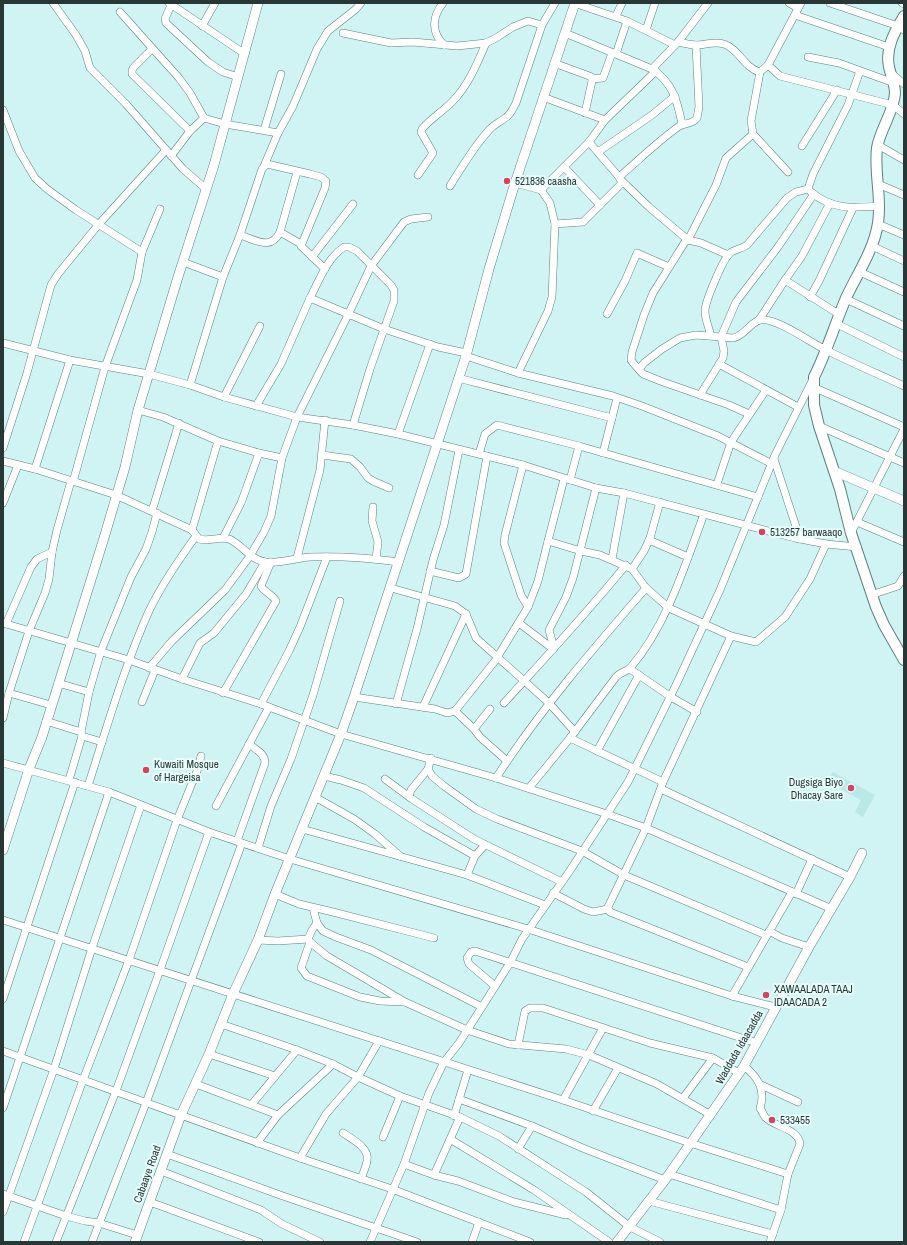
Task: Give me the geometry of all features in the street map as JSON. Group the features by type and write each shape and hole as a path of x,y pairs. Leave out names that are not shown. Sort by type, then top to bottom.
{"main road":[{"path":"904,16 901,28 893,35 889,47 889,67 897,80 893,105 878,146 876,158 879,206 878,224 872,246 846,299 814,377 813,387 814,405 819,426 840,489 851,533 871,595 884,624 904,660"}],"street":[{"path":"53,3 76,35 85,51 90,68 126,104 183,169 206,189"},
{"path":"202,26 215,3"},
{"path":"3,850 46,721 125,467 138,410 206,189 245,54 258,3"},
{"path":"190,385 223,276 240,235 264,166 278,133 293,106 318,49 328,31 356,9 361,3"},
{"path":"443,3 437,12 434,25 436,35 444,45"},
{"path":"450,186 471,152 490,129 506,118 512,111 542,25 555,3"},
{"path":"575,3 616,16 676,43 696,45 714,43 724,44 737,52 753,69 760,72"},
{"name":"Cabaaye Road","path":"137,1240 181,1115 196,1084 233,994 258,940 275,894 341,734 391,588 466,355 489,269 515,183 575,3"},
{"path":"616,16 622,3"},
{"path":"646,30 654,3"},
{"path":"541,190 589,142 605,120 654,70 708,3"},
{"path":"788,172 753,134 751,121 760,72 768,65 800,5 789,3"},
{"path":"830,3 901,28"},
{"path":"238,77 223,72 208,62 166,23 165,19 170,4 245,54"},
{"path":"120,12 145,39 152,50 179,78 190,93 204,118 225,124 278,133"},
{"path":"795,15 889,47"},
{"path":"343,33 391,43 413,42 457,46 486,43 513,27 528,21 542,25"},
{"path":"554,63 590,76 592,79 602,79 627,21"},
{"path":"565,33 654,70 662,75 670,85 675,96 682,124"},
{"path":"418,175 433,153 421,132 422,129 451,104 464,88 486,43"},
{"path":"620,179 669,134 682,124 692,123 698,118 699,108 696,45"},
{"path":"152,50 134,68 132,74 190,131"},
{"path":"808,57 839,63 860,71 897,80"},
{"path":"768,65 780,76 893,105 904,114"},
{"path":"700,395 723,358 724,351 721,337 736,302 778,247 811,192 813,174 848,105 860,71"},
{"path":"264,130 281,74"},
{"path":"585,113 592,79"},
{"path":"802,146 837,90"},
{"path":"598,152 652,115 675,96"},
{"path":"543,97 605,120"},
{"path":"3,110 19,151 35,178 47,190 142,252"},
{"path":"171,156 190,131 204,118"},
{"path":"749,414 729,405 657,380 644,374 631,360 632,352 644,315 653,293 685,242 688,240 716,185 726,158 753,134"},
{"path":"589,142 620,179 649,207 688,240 701,243 728,255"},
{"path":"878,146 904,160"},
{"path":"3,448 27,374 32,350 51,285 58,274 99,224 166,150"},
{"path":"264,166 270,164 321,178 326,182 325,188 301,244"},
{"path":"564,166 600,205"},
{"path":"240,235 266,243 270,243 277,239 296,172"},
{"path":"555,224 583,222 621,185 620,179"},
{"path":"515,183 541,190 550,203 555,224 551,303 518,372"},
{"path":"878,184 904,195"},
{"path":"711,336 705,312 706,302 728,255 731,252 747,245 787,198 796,192 811,192 830,203 847,208 879,206"},
{"path":"639,369 644,363 680,338 696,335 733,338 739,337 759,320 802,256 830,203"},
{"path":"312,257 353,204"},
{"path":"810,297 853,208"},
{"path":"3,718 9,693 30,631 45,593 49,579 52,552 105,367 137,280 142,252 160,209"},
{"path":"142,702 152,669 172,641 225,590 250,556 264,532 271,516 282,458 297,417 371,266 404,222 411,219 428,217"},
{"path":"878,224 904,235"},
{"path":"280,232 301,244 302,248 325,270"},
{"path":"872,246 904,260"},
{"path":"256,406 281,364 310,298 325,270 336,254 344,247 354,249 391,285 394,290 394,298 353,424"},
{"path":"607,314 625,281 637,253 669,267"},
{"path":"183,262 223,276"},
{"path":"860,272 904,292"},
{"path":"785,280 838,319 904,357"},
{"path":"310,298 384,329 430,344 518,372 642,406 731,442 773,461 800,539"},
{"path":"846,299 904,326"},
{"path":"759,320 780,324 826,350 904,386"},
{"path":"224,397 260,326"},
{"path":"3,343 70,360 149,374 297,417 353,424 437,443 459,450 522,465 596,488 660,502 745,526 826,544 856,547"},
{"path":"398,434 430,344"},
{"path":"35,469 70,360"},
{"path":"719,364 798,407"},
{"path":"370,1242 404,1164 426,1106 429,1093 444,1062 467,1030 510,963 528,929 562,882 628,782 671,698 773,461 798,407 814,377"},
{"path":"458,378 612,418"},
{"path":"813,387 904,428 851,533"},
{"path":"717,484 731,442 766,390"},
{"path":"602,453 617,398"},
{"path":"138,410 179,423 218,440 260,454 282,458"},
{"path":"297,558 320,470 325,420"},
{"path":"3,998 27,927 72,781 89,692 101,651 131,577 146,549 152,532 154,512 179,423"},
{"path":"479,454 485,434 497,425 717,484 758,497"},
{"path":"819,426 904,463"},
{"path":"88,786 130,660 150,610 194,533 218,440"},
{"path":"354,697 435,709 447,713 455,711 497,657 528,607 538,581 548,541 579,446"},
{"path":"396,704 417,629 430,571 444,525 459,450"},
{"path":"223,538 241,503 260,454"},
{"path":"322,455 351,459 360,467 368,478 389,488"},
{"path":"430,571 459,578 466,574 487,456"},
{"path":"3,461 35,469 116,495 154,512 194,533 199,538 207,540 223,538 228,539 240,546 250,556 268,562 297,558 327,557 376,558 399,562"},
{"path":"3,503 18,465"},
{"path":"522,465 504,543 520,595 528,607"},
{"path":"834,471 904,501"},
{"path":"553,649 549,630 550,626 566,597 581,551 596,488"},
{"path":"612,559 624,493"},
{"path":"504,703 644,551 649,540 660,502"},
{"path":"374,507 372,521 378,542 376,558"},
{"path":"528,788 575,732 616,677 630,669 660,625 704,514"},
{"path":"857,522 904,542"},
{"path":"649,540 688,557"},
{"path":"548,541 612,559 629,567 646,588 668,608 731,636 756,642 785,617 810,578 826,544"},
{"path":"52,552 37,559 31,567 4,624 130,660 223,693 261,704 341,734 431,758 607,814 646,828 832,909"},
{"path":"261,704 300,627 327,557"},
{"path":"182,679 200,643 214,633 246,594 268,562"},
{"path":"223,693 276,602 275,598 261,586 268,562"},
{"path":"871,595 898,586 904,576"},
{"path":"391,588 455,606 466,614 476,638 549,703 575,732"},
{"path":"496,778 549,703 646,588"},
{"path":"258,848 271,806 291,759 304,720 340,601"},
{"path":"422,707 466,614"},
{"path":"519,623 553,649"},
{"path":"608,909 608,906 646,828 662,786 731,636"},
{"path":"630,669 671,698 697,712"},
{"path":"597,751 639,675"},
{"path":"58,683 89,692"},
{"path":"9,693 51,705"},
{"path":"216,806 269,707"},
{"path":"474,729 490,708"},
{"path":"455,711 474,729 480,737 507,761"},
{"path":"46,721 102,742"},
{"path":"570,738 635,768 662,786 850,877"},
{"path":"92,1242 191,980 265,763 265,758 262,754 248,744"},
{"path":"24,1242 83,1080 129,960 177,820 197,771 201,756"},
{"path":"409,796 428,769 431,758"},
{"path":"3,763 109,792 209,832 290,859 528,929 732,996 776,1007"},
{"path":"428,769 432,776 444,786 476,809 497,819 582,851 624,875 768,933 809,947"},
{"path":"324,776 364,788 424,827 475,856"},
{"path":"385,779 412,799 485,845 562,882"},
{"path":"3,1108 109,792"},
{"path":"315,797 364,826 401,858"},
{"path":"3,1212 6,1195 54,1069 92,948 141,805"},
{"path":"302,829 401,858 467,875 545,904"},
{"path":"56,1242 116,1091 209,832"},
{"path":"467,875 475,856 485,845"},
{"name":"Waddada Idaacadda","path":"617,1242 650,1201 742,1070 862,853"},
{"path":"732,996 768,933 794,893 812,859"},
{"path":"553,893 584,910 593,912 608,909"},
{"path":"275,894 313,908 434,938"},
{"path":"313,908 317,924 323,931 371,950 482,1006"},
{"path":"608,909 610,912 748,967"},
{"path":"3,920 788,1174"},
{"path":"317,924 312,930 301,968 307,976 360,997 380,1001 405,1002"},
{"path":"258,940 309,941 327,956 405,1002 467,1030 497,1041 518,1045 566,1049 590,1055 657,1084 711,1115"},
{"path":"495,986 469,964 467,958 471,952 475,951 757,1043"},
{"path":"518,1045 525,1012 530,1008 543,1008 650,1043 713,1058 752,1073 761,1085 798,1102"},
{"path":"221,1024 333,1064 400,1096 457,1116 499,1136 586,1192 630,1227 660,1242"},
{"path":"563,1100 590,1055 603,1028"},
{"path":"300,1158 326,1114 358,1077 379,1041"},
{"path":"252,1104 297,1050"},
{"path":"3,1051 257,1143 392,1189 530,1242"},
{"path":"209,1054 275,1076"},
{"path":"683,1098 713,1058"},
{"path":"257,1143 278,1114 333,1064"},
{"path":"594,1111 618,1068"},
{"path":"434,1175 450,1139 457,1116 459,1099 468,1070"},
{"path":"196,1084 278,1114"},
{"path":"761,1085 763,1100 760,1108 765,1117 796,1136 800,1141 788,1174 781,1210 770,1242"},
{"path":"383,1137 400,1096"},
{"path":"459,1099 532,1126 585,1149 667,1177 781,1210"},
{"path":"518,1149 532,1126"},
{"path":"343,1133 360,1145 366,1152 368,1159 360,1178"},
{"path":"450,1139 534,1190 609,1242"},
{"path":"167,1154 280,1196 417,1242"},
{"path":"404,1164 434,1175 458,1181 514,1202 570,1216"},
{"path":"161,1171 261,1210 282,1224 320,1242"},
{"path":"6,1195 66,1216 99,1223 137,1240"},
{"path":"650,1201 773,1234"},
{"path":"150,1202 259,1242"},
{"path":"472,1242 479,1222"}],"shaded area":[{"name":"Dugsiga Biyo Dhacay Sare","path":"833,772 875,795 863,817 855,812 861,800 827,782"}],"place":[{"name":"521836 caasha","path":"507,181"},
{"name":"513257 barwaaqo","path":"762,532"},
{"name":"Kuwaiti Mosque of Hargeisa","path":"146,770"},
{"name":"Dugsiga Biyo Dhacay Sare","path":"851,788"},
{"name":"XAWAALADA TAAJ IDAACADA 2","path":"766,995"},
{"name":"533455","path":"772,1120"}]}
